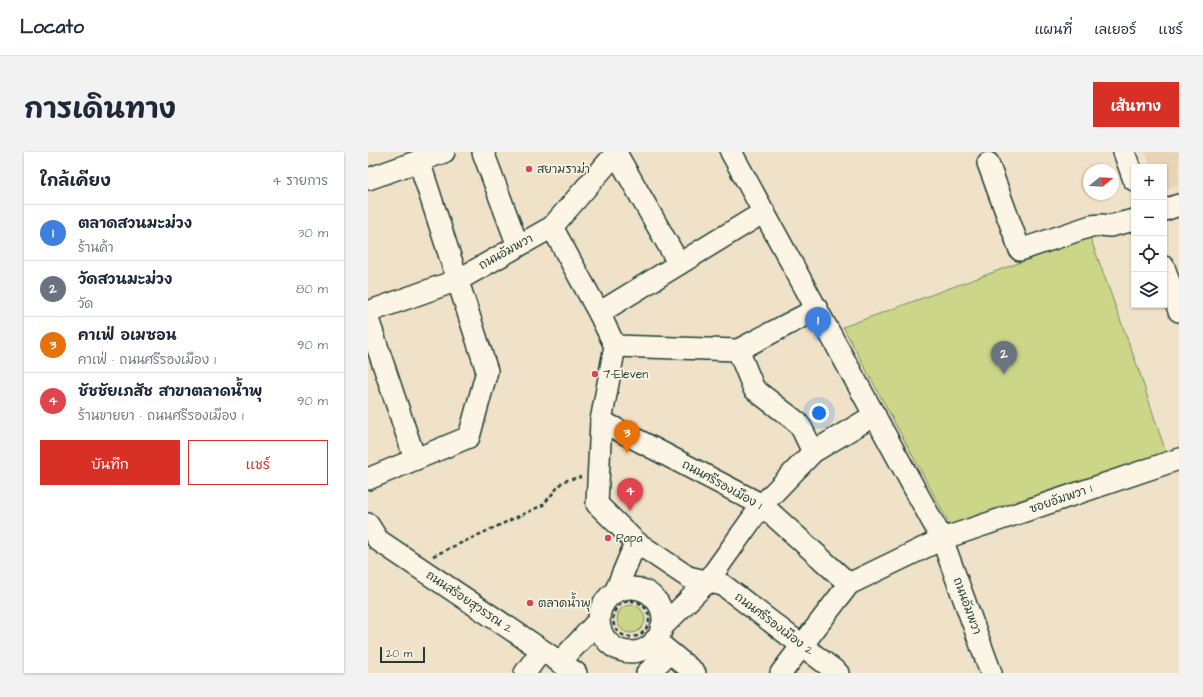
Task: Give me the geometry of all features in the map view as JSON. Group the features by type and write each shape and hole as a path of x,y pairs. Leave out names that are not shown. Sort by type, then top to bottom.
{"street":[{"path":"368,179 444,152"},
{"path":"483,152 518,246"},
{"path":"599,313 764,212 731,152"},
{"path":"1124,152 1131,172"},
{"path":"609,156 679,264"},
{"name":"ถนนอัมพวา","path":"368,312 458,280 552,227 609,156"},
{"path":"368,479 469,437 487,371 419,161"},
{"path":"988,163 1020,250 1091,226 1110,226 1131,221"},
{"path":"1167,209 1179,204"},
{"name":"ถนนอัมพวา","path":"764,212 942,539 991,673"},
{"path":"552,227 599,313 615,346 738,350 817,309"},
{"path":"1166,272 1179,311"},
{"path":"368,318 415,459"},
{"name":"ถนนศรีรองเมือง 2","path":"615,346 601,421 597,504 636,542 688,577 724,586 838,673"},
{"path":"738,350 754,389 797,422 813,452"},
{"path":"634,673 655,639 708,581 762,505 813,452 875,415"},
{"name":"ถนนศรีรองเมือง 1","path":"601,421 762,505 849,584"},
{"name":"ซอยอัมพวา 1","path":"849,584 942,539 1179,459"},
{"name":"ถนนสร้อยสุวรรณ 2","path":"368,524 378,540 568,668"},
{"path":"636,542 614,592 606,599 601,609 599,620 601,630 606,640 613,647 623,651 632,652 655,639"},
{"path":"781,673 849,584"},
{"path":"614,592 636,588 646,592 654,599 660,608 662,618 655,639 647,673"},
{"path":"568,668 599,620"},
{"path":"655,639 695,673"},
{"path":"525,673 541,650"}],"path":[{"path":"414,565 543,505 563,481 599,473"},
{"path":"633,601 639,603 647,612 655,639 642,634 631,637 625,636 616,629 613,618 614,613 621,604 633,601"}],"shaded area":[{"path":"1146,152 1179,152 1179,184 1167,188 1167,164 1150,164"}],"green space":[{"path":"1090,237 1139,371 1166,453 950,525 843,327"},
{"path":"631,605 641,609 645,619 641,629 631,633 621,629 617,619 621,609"}],"place":[{"name":"สยามราม่า","path":"529,169"},
{"name":"ตลาดสวนมะม่วง","path":"818,340"},
{"name":"7-Eleven","path":"595,374"},
{"name":"วัดสวนมะม่วง","path":"1004,374"},
{"name":"คาเฟ่ อเมซอน","path":"627,453"},
{"name":"ชัชชัยเภสัช สาขาตลาดน้ำพุ","path":"630,511"},
{"name":"Papa","path":"608,538"},
{"name":"ตลาดน้ำพุ","path":"530,603"}]}
